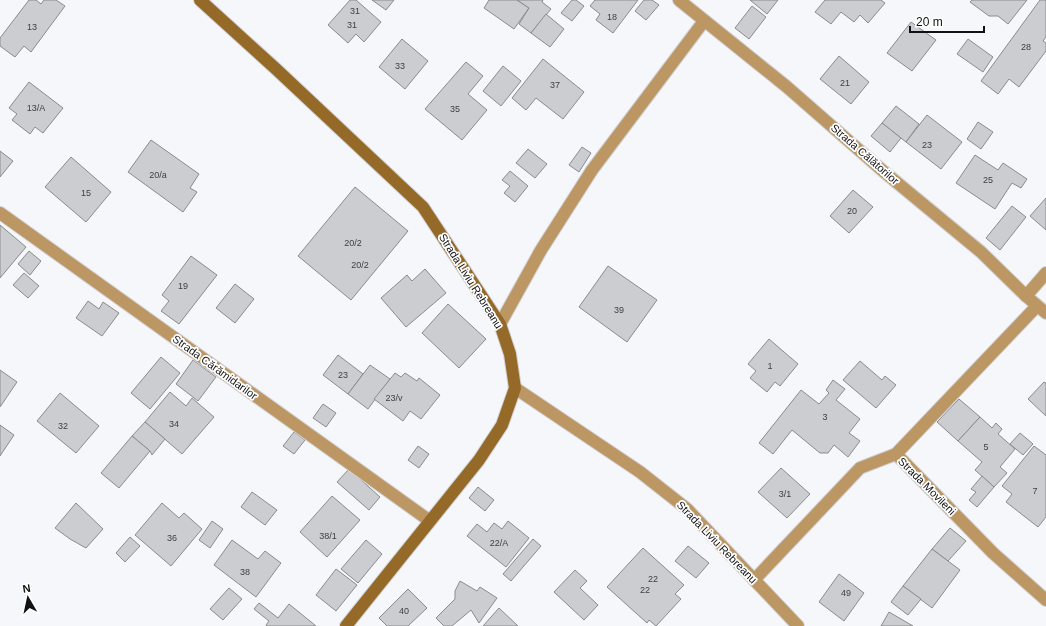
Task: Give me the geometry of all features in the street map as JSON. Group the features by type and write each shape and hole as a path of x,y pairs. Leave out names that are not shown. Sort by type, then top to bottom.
{"street":[{"name":"Strada Liviu Rebreanu","path":"200,0 423,207 500,324 510,354 514,388 640,472 687,509 798,626"},
{"name":"Strada Călătorilor","path":"679,0 787,87 882,171 981,252 1041,310"},
{"path":"500,324 541,250 592,170 704,21"},
{"name":"Strada Cărămidarilor","path":"0,213 430,520"},
{"path":"1026,296 1046,273"},
{"path":"896,454 1041,310"},
{"path":"346,626 479,460 502,425 514,388"},
{"name":"Strada Movileni","path":"754,580 860,468 896,454 994,553 1046,600"}],"building":[{"path":"29,0 36,0 41,4 44,0 56,0 65,6 31,52 24,46 15,57 0,46 0,38"},
{"path":"350,0 356,0 381,22 364,42 356,34 348,43 328,25"},
{"path":"372,0 394,0 386,10"},
{"path":"489,0 517,0 529,8 514,29 484,8"},
{"path":"517,0 543,0 542,2 551,9 531,33 519,24 529,8"},
{"path":"572,0 576,0 584,6 572,21 561,13"},
{"path":"595,0 638,0 613,33 596,20 600,14 590,6"},
{"path":"644,0 652,0 659,5 646,20 635,11"},
{"path":"750,0 778,0 767,14"},
{"path":"825,0 881,0 885,3 868,23 860,15 854,22 841,12 831,24 815,12"},
{"path":"972,0 1027,0 1008,24 998,16 989,16 970,2"},
{"path":"1040,0 1046,0 1046,37 1043,41 1046,43 1046,51 1019,87 1009,79 998,94 981,81"},
{"path":"752,6 766,17 749,39 735,28"},
{"path":"546,14 564,29 550,47 531,33"},
{"path":"911,22 936,40 912,71 887,53"},
{"path":"402,39 428,61 405,89 379,67"},
{"path":"968,39 993,57 983,72 957,54"},
{"path":"839,56 869,82 851,104 820,79"},
{"path":"543,59 584,92 563,119 536,98 526,110 512,98"},
{"path":"466,62 483,76 468,94 487,110 462,140 425,109"},
{"path":"503,66 521,81 501,106 483,91"},
{"path":"29,82 63,108 43,133 35,127 30,134 12,120 17,114 9,108"},
{"path":"896,106 919,124 906,142 882,123"},
{"path":"927,115 962,142 941,169 906,142"},
{"path":"978,122 993,132 981,149 967,139"},
{"path":"882,123 901,138 890,152 871,136"},
{"path":"151,140 199,174 190,188 197,192 183,212 128,172"},
{"path":"582,147 591,153 579,172 569,165"},
{"path":"528,149 547,164 535,178 516,163"},
{"path":"0,151 13,161 0,177"},
{"path":"975,155 998,170 1003,163 1027,179 1021,188 1012,183 995,209 956,183"},
{"path":"71,157 111,192 86,222 45,187"},
{"path":"510,171 528,186 515,202 504,193 510,186 502,180"},
{"path":"355,187 408,231 351,300 298,256"},
{"path":"853,190 873,207 849,233 830,216"},
{"path":"1046,198 1046,230 1030,216"},
{"path":"1012,206 1026,217 1000,250 986,238"},
{"path":"0,225 26,247 0,278"},
{"path":"29,251 41,261 30,275 18,264"},
{"path":"191,256 217,275 179,324 161,311 169,301 162,295"},
{"path":"608,266 657,300 627,342 579,307"},
{"path":"425,269 446,293 406,327 381,298 407,275 412,281"},
{"path":"24,273 39,286 28,298 13,285"},
{"path":"235,284 254,299 235,323 216,308"},
{"path":"88,301 99,309 103,302 119,313 102,336 76,318"},
{"path":"448,304 486,339 459,368 422,333"},
{"path":"769,339 798,364 780,386 775,382 767,392 750,378 756,371 748,364"},
{"path":"338,355 363,374 348,394 323,375"},
{"path":"161,357 180,373 150,409 131,393"},
{"path":"193,360 216,377 198,401 176,384"},
{"path":"860,361 882,380 885,376 896,385 876,408 843,380"},
{"path":"370,365 390,379 368,409 348,394"},
{"path":"0,370 17,382 0,407"},
{"path":"395,373 401,377 405,373 417,381 419,378 440,395 421,419 410,411 403,421 374,399"},
{"path":"833,380 845,389 836,400 860,419 849,433 860,441 848,457 834,445 828,453 820,453 792,430 773,454 759,443 801,390 819,404 829,393 826,390"},
{"path":"1044,382 1046,383 1046,416 1028,399"},
{"path":"170,392 186,406 192,398 214,417 182,454 145,422"},
{"path":"60,393 99,426 76,453 37,421"},
{"path":"959,399 980,417 958,441 937,422"},
{"path":"323,404 336,413 326,427 313,418"},
{"path":"980,417 992,428 996,423 1002,429 998,434 1015,449 1000,467 1007,473 994,487 975,470 982,462 958,441"},
{"path":"145,422 165,439 152,455 150,451 132,436"},
{"path":"0,425 14,435 0,456"},
{"path":"294,432 305,440 294,454 283,446"},
{"path":"1020,433 1033,444 1023,455 1010,444"},
{"path":"132,436 150,451 119,488 101,473"},
{"path":"418,446 429,454 419,468 408,460"},
{"path":"1034,446 1046,455 1046,517 1038,527 1006,502 1012,494 1002,486"},
{"path":"781,468 810,494 787,518 758,492"},
{"path":"349,469 380,497 369,510 337,482"},
{"path":"982,476 994,487 977,507 969,500 976,492 971,489"},
{"path":"478,487 494,500 485,511 469,498"},
{"path":"252,492 277,510 265,525 241,507"},
{"path":"332,496 360,520 327,557 300,532"},
{"path":"76,503 103,529 86,548 55,528"},
{"path":"162,503 179,518 184,513 202,529 171,566 135,535"},
{"path":"212,521 223,529 210,548 199,540"},
{"path":"508,521 529,538 506,567 467,536 477,524 487,532 494,523 502,529"},
{"path":"950,528 966,541 948,561 932,549"},
{"path":"130,537 140,546 125,562 116,553"},
{"path":"533,539 541,546 511,581 503,574"},
{"path":"232,540 258,559 265,551 281,563 256,597 214,565"},
{"path":"366,540 382,554 358,583 341,569"},
{"path":"688,546 709,563 696,578 675,561"},
{"path":"643,548 684,585 675,594 681,599 656,626 649,620 647,623 607,587"},
{"path":"932,549 960,570 932,608 903,586"},
{"path":"336,569 357,585 336,611 316,595"},
{"path":"575,570 587,581 580,588 598,605 584,620 554,592"},
{"path":"839,574 864,593 844,621 819,602"},
{"path":"460,581 477,591 480,587 497,598 479,623 471,610 452,626 444,626 436,618 455,599 455,591"},
{"path":"903,586 921,599 908,615 891,602"},
{"path":"229,588 242,599 223,620 210,609"},
{"path":"408,589 427,608 408,626 387,626 379,618"},
{"path":"259,603 278,618 289,604 316,626 268,626 266,625 269,621 254,609"},
{"path":"499,608 518,626 483,626"},
{"path":"889,612 913,626 881,626"}]}
